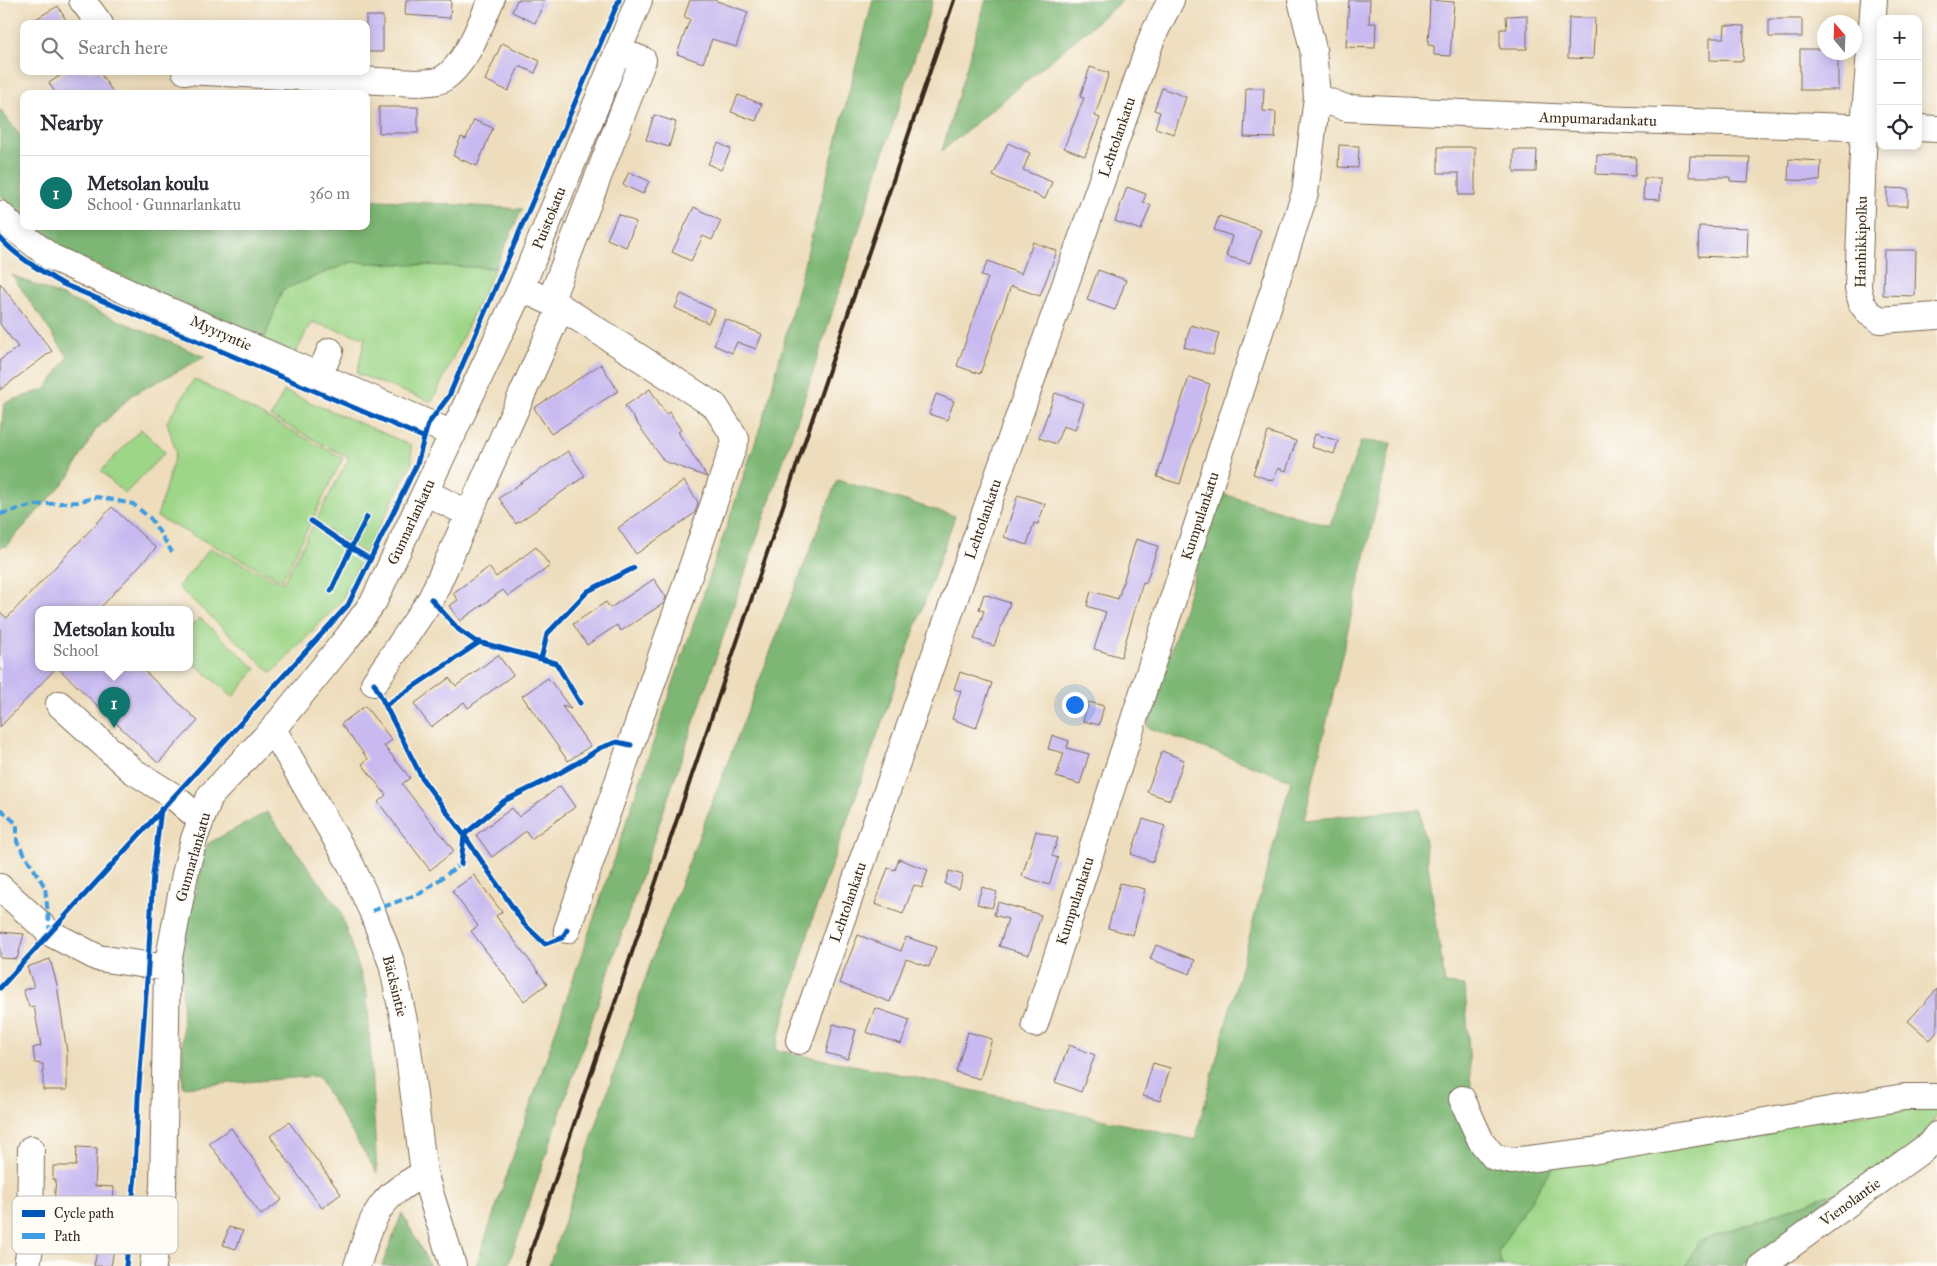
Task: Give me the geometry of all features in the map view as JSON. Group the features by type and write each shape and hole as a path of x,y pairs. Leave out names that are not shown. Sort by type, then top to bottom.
{"street":[{"path":"82,0 97,20"},
{"path":"263,75 417,83 440,80 456,67 471,44 491,0"},
{"name":"Puistokatu","path":"453,434 521,288 639,0"},
{"name":"Lehtolankatu","path":"799,1041 1153,35 1171,0"},
{"name":"Kumpulankatu","path":"1035,1024 1305,193 1317,97 1313,49 1301,0"},
{"name":"Hanhikkipolku","path":"1874,0 1873,127 1858,288 1862,304 1869,313 1880,320 1937,316"},
{"path":"374,682 431,599 469,514 555,305 643,60 618,51"},
{"name":"Ampumaradankatu","path":"1317,97 1346,108 1609,119 1873,127"},
{"path":"1922,128 1937,129"},
{"name":"Myyryntie","path":"0,214 16,230 51,257 156,305 453,434"},
{"path":"521,288 555,305 715,406 736,439 567,930"},
{"path":"319,376 330,351"},
{"name":"Gunnarlankatu","path":"161,1196 167,968 185,874 210,796 272,728 348,637 374,601 453,434"},
{"path":"425,492 469,514"},
{"path":"59,704 133,771 174,796 201,820"},
{"name":"Bäcksintie","path":"272,728 351,865 372,911 392,964 405,1026 424,1173 453,1266"},
{"path":"0,886 50,932 98,958 167,968"},
{"path":"1462,1099 1481,1141 1494,1156 1512,1161 1592,1150 1904,1097 1937,1097"},
{"name":"Vienolantie","path":"1762,1266 1934,1140"},
{"path":"31,1150 31,1196"},
{"path":"357,1266 382,1204 396,1191 424,1173"}],"green space":[{"path":"873,0 933,0 800,412 508,1266 476,1266 767,407"},
{"path":"986,0 1123,0 942,151"},
{"path":"0,109 20,136 20,213 0,195"},
{"path":"370,199 522,209 495,268 351,262 282,290 264,340 54,246 37,230 370,230"},
{"path":"351,262 495,268 432,402 357,374 365,338 311,322 296,353 264,340 282,290"},
{"path":"12,275 205,357 132,395 95,431 69,477 6,546 0,547 0,442 4,403 46,389 68,357"},
{"path":"194,379 343,458 282,580 157,517 176,452 167,422"},
{"path":"284,391 411,445 412,463 365,554 315,522 349,458 271,417"},
{"path":"141,429 165,452 125,494 101,471"},
{"path":"1361,441 1391,443 1304,820 1420,809 1445,984 1465,986 1471,1087 1455,1098 1483,1156 1554,1165 1498,1251 1502,1266 549,1266 655,950 837,480 955,516 814,914 775,1050 899,1074 1195,1140 1291,780 1147,727 1220,493 1330,526"},
{"path":"314,524 362,559 341,601 272,673 178,587 210,548 283,583"},
{"path":"200,618 256,669 233,697 193,662 193,624"},
{"path":"267,812 339,908 367,993 377,1173 317,1076 183,1087 182,949 207,844"},
{"path":"1937,1108 1937,1116 1909,1151 1839,1191 1698,1242 1686,1266 1502,1266 1498,1251 1554,1165 1843,1116"},
{"path":"1909,1151 1751,1258 1746,1266 1686,1266 1698,1242 1839,1191"},
{"path":"402,1213 430,1266 382,1266"}],"building":[{"path":"406,0 451,0 450,18 405,15"},
{"path":"517,0 545,0 535,23 512,12"},
{"path":"690,0 714,0 748,12 736,47 712,39 703,63 677,54 690,19 684,17"},
{"path":"1349,0 1370,0 1369,23 1376,23 1375,48 1346,47"},
{"path":"1430,0 1454,2 1450,56 1434,55 1434,46 1428,45"},
{"path":"58,6 66,20 34,20"},
{"path":"1527,15 1527,49 1500,49 1500,29 1507,29 1506,16"},
{"path":"366,16 383,16 383,52 370,52 370,20 366,20"},
{"path":"1569,18 1595,18 1593,59 1568,58"},
{"path":"1769,19 1802,19 1802,37 1769,37"},
{"path":"1725,25 1744,26 1743,61 1710,60 1710,38 1724,38"},
{"path":"502,43 540,61 535,73 519,66 508,91 485,80"},
{"path":"1800,49 1817,49 1817,60 1838,60 1838,90 1800,90"},
{"path":"1090,67 1109,73 1095,116 1100,118 1085,156 1064,148 1084,98 1080,97"},
{"path":"61,75 102,75 111,90 53,90 49,83"},
{"path":"1162,88 1186,97 1174,134 1155,128 1160,112 1154,110"},
{"path":"1246,88 1264,88 1263,111 1276,112 1275,138 1244,137"},
{"path":"738,95 762,104 756,121 731,112"},
{"path":"379,107 418,107 418,133 379,133"},
{"path":"654,115 676,122 669,147 646,140"},
{"path":"474,120 493,128 477,166 453,156 461,137 466,139"},
{"path":"718,143 731,149 721,170 708,164"},
{"path":"1008,143 1030,153 1023,170 1052,182 1045,199 993,176"},
{"path":"1339,145 1359,146 1358,168 1338,167"},
{"path":"1438,147 1475,147 1475,195 1459,195 1459,173 1438,173"},
{"path":"1514,150 1537,150 1536,172 1514,172"},
{"path":"1597,155 1636,157 1635,176 1596,174"},
{"path":"1690,156 1750,157 1748,182 1730,181 1730,177 1689,177"},
{"path":"1789,159 1821,161 1820,181 1788,180"},
{"path":"629,172 649,181 643,194 623,185"},
{"path":"1644,178 1661,178 1660,200 1643,199"},
{"path":"1127,187 1146,194 1143,202 1151,205 1141,230 1115,221"},
{"path":"1887,188 1908,189 1908,206 1887,206"},
{"path":"694,207 721,221 712,240 703,236 691,261 672,252"},
{"path":"618,214 636,222 626,247 607,239"},
{"path":"1219,216 1261,230 1250,263 1226,256 1232,236 1214,230"},
{"path":"1699,226 1748,228 1747,258 1698,256"},
{"path":"1033,242 1057,251 1040,296 1011,286 980,374 957,366 988,278 981,276 988,261 1021,274"},
{"path":"1884,250 1916,250 1915,296 1883,295"},
{"path":"1098,270 1126,280 1115,310 1087,300"},
{"path":"0,283 52,351 0,390 0,360 18,347 0,324"},
{"path":"681,294 715,310 708,323 675,308"},
{"path":"725,319 762,334 756,349 737,342 732,353 714,345"},
{"path":"1191,325 1219,333 1213,355 1184,347"},
{"path":"601,364 618,391 551,434 534,408"},
{"path":"1189,377 1210,384 1180,484 1157,477"},
{"path":"650,389 666,414 669,412 681,430 678,432 707,477 664,461 625,406"},
{"path":"1055,393 1084,403 1075,430 1063,426 1056,444 1039,438"},
{"path":"936,394 954,401 947,420 929,414"},
{"path":"1268,432 1296,441 1286,471 1278,468 1273,481 1253,474"},
{"path":"1315,434 1338,441 1334,454 1311,447"},
{"path":"568,451 585,476 516,524 499,498"},
{"path":"684,481 698,502 695,513 636,554 618,528"},
{"path":"1018,495 1045,504 1038,524 1034,523 1027,545 1004,537"},
{"path":"112,507 156,548 102,606 35,606 35,671 53,671 0,727 0,612 7,618"},
{"path":"1136,539 1158,546 1146,583 1143,582 1121,657 1094,649 1106,612 1087,606 1091,591 1118,599"},
{"path":"536,547 550,566 508,596 503,590 460,621 449,606 458,600 453,593 489,567 496,577"},
{"path":"654,579 666,597 664,603 621,631 617,625 587,645 573,624 606,602 610,608"},
{"path":"984,594 1010,603 994,646 974,639 984,611 979,609"},
{"path":"498,655 513,675 468,708 464,702 431,727 414,704 449,678 456,686"},
{"path":"61,671 144,671 198,721 158,763"},
{"path":"960,672 992,683 976,728 952,719 961,691 954,689"},
{"path":"548,678 571,709 562,706 590,746 568,761 522,696"},
{"path":"1089,702 1104,706 1099,725 1083,721"},
{"path":"365,706 392,740 384,746 410,778 402,784 454,851 430,870 378,802 386,795 362,764 368,759 341,724"},
{"path":"1052,735 1069,741 1067,748 1089,754 1080,784 1056,777 1064,753 1048,749"},
{"path":"1162,751 1184,760 1170,800 1147,792"},
{"path":"560,786 575,807 531,839 526,831 492,857 476,835 512,808 519,817"},
{"path":"1143,819 1165,826 1153,862 1131,854"},
{"path":"1036,831 1058,838 1052,856 1058,858 1049,885 1022,876"},
{"path":"899,859 928,870 922,888 914,885 903,914 875,904 888,868 895,870"},
{"path":"949,871 963,875 959,889 945,884"},
{"path":"474,875 502,912 496,916 547,984 524,1001 471,931 478,926 452,891"},
{"path":"1120,883 1145,889 1133,935 1108,928"},
{"path":"982,887 997,892 992,908 977,904"},
{"path":"998,902 1041,915 1029,955 999,946 1008,919 994,915"},
{"path":"0,932 24,934 17,959 0,958"},
{"path":"858,935 901,951 906,937 936,947 929,967 906,959 890,1002 839,983"},
{"path":"1156,945 1195,960 1190,974 1150,959"},
{"path":"50,959 57,985 67,1052 67,1090 43,1090 43,1064 35,1063 33,1048 41,1046 34,1006 29,1007 23,990 34,987 27,967"},
{"path":"1937,989 1937,1032 1930,1040 1908,1021"},
{"path":"875,1008 910,1020 901,1044 866,1032"},
{"path":"833,1024 856,1030 848,1059 826,1053"},
{"path":"968,1032 992,1039 980,1079 956,1072"},
{"path":"1069,1045 1095,1055 1081,1092 1055,1082"},
{"path":"1153,1063 1170,1068 1160,1101 1143,1096"},
{"path":"289,1122 341,1194 322,1208 270,1136"},
{"path":"231,1128 282,1200 261,1215 209,1143"},
{"path":"77,1147 97,1148 95,1186 114,1187 114,1196 54,1196 56,1180 53,1180 53,1166 76,1166"},
{"path":"229,1227 243,1231 236,1249 223,1245"},
{"path":"96,1254 113,1254 111,1266 94,1266"}],"railway":[{"path":"526,1266 954,0"}],"marked path":[{"path":"0,514 34,505 77,502 97,497 133,504 151,519 172,552"},
{"path":"0,809 17,824 17,842 45,887 50,933"},
{"path":"372,911 421,893 461,864"}],"cycle path":[{"path":"0,988 348,605 417,464 428,424 449,396 619,0"},
{"path":"0,238 22,258 63,284 423,437"},
{"path":"311,521 351,548 367,517"},
{"path":"331,591 351,548 370,559"},
{"path":"541,659 547,634 588,591 634,568"},
{"path":"431,599 459,630 475,641 556,663 580,703"},
{"path":"386,705 480,642"},
{"path":"374,683 423,780 464,835 461,864"},
{"path":"567,930 562,938 545,944 524,924 464,835 504,801 547,780 600,748 617,742 631,745"},
{"path":"133,1196 153,874 161,809"},
{"path":"126,1266 127,1254"}],"place":[{"name":"Metsolan koulu","path":"114,728"}]}
